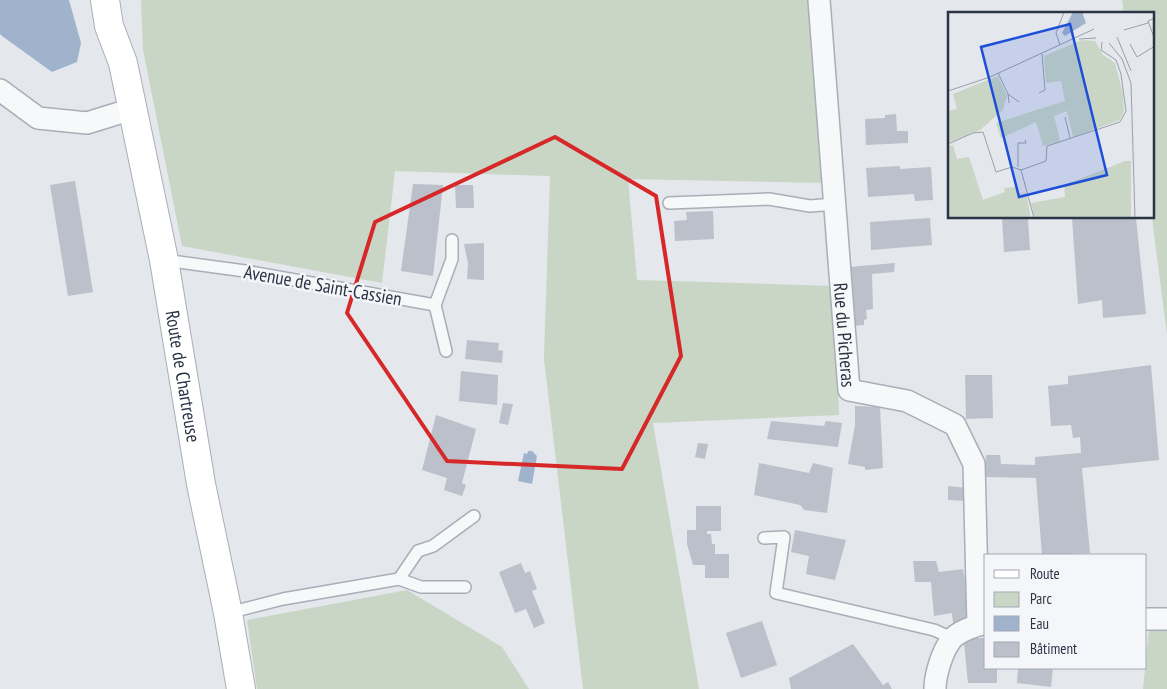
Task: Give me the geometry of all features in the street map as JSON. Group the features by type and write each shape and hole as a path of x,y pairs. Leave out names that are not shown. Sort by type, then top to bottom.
{"main road":[{"name":"Route de Chartreuse","path":"105,0 109,26 123,63"},
{"name":"Route de Chartreuse","path":"121,0 123,63 164,260 202,484 241,689"}],"street":[{"name":"Rue du Picheras","path":"819,0 849,390 908,401 955,425 974,464 982,624 952,638"},
{"path":"0,90 38,118 86,123 132,109"},
{"path":"1147,619 1167,619"},
{"path":"935,689 935,681 946,648 952,638"}],"lane":[{"path":"669,203 769,200 810,206 834,204"},
{"path":"446,351 435,305 452,259 452,240"},
{"name":"Avenue de Saint-Cassien","path":"164,260 245,271 435,305"},
{"path":"399,579 418,551 433,546 474,516"},
{"path":"764,538 784,537 776,593 934,630 952,638"},
{"path":"228,613 283,599 399,579 421,587 465,587"}],"highlighted area":[{"path":"555,137 656,196 681,356 622,469 447,461 347,313 375,222"}],"green space":[{"path":"141,0 808,0 828,183 628,179 637,280 834,286 839,415 653,423 699,689 583,689 544,359 550,176 395,171 382,283 182,246 143,50"},
{"path":"1122,0 1167,0 1167,335 1152,219 1154,219 1154,12 1124,12"},
{"path":"407,590 502,647 529,689 257,689 247,620"},
{"path":"1149,629 1167,630 1167,689 1143,689 1145,669 1147,669"}],"water":[{"path":"0,0 69,0 81,43 77,62 52,72 2,36 0,34"},
{"path":"528,451 532,451 537,456 532,484 518,481 524,453 527,454"}],"building":[{"path":"896,114 897,131 908,131 908,143 866,145 865,119 885,118 885,115"},
{"path":"900,166 900,169 931,167 933,200 915,201 914,194 868,197 866,168"},
{"path":"75,181 93,292 68,296 50,185"},
{"path":"413,184 443,185 433,276 401,271"},
{"path":"455,185 473,185 474,208 456,208"},
{"path":"713,211 714,239 675,241 674,221 687,220 686,212"},
{"path":"930,218 932,245 871,250 870,222"},
{"path":"1002,219 1028,219 1030,250 1004,252"},
{"path":"1072,219 1136,219 1146,314 1103,318 1102,300 1078,304"},
{"path":"484,243 484,280 467,279 468,263 464,244"},
{"path":"895,263 894,272 872,274 873,309 866,310 867,319 864,320 864,325 853,326 850,267"},
{"path":"467,340 499,343 498,350 503,351 502,363 465,359"},
{"path":"1151,365 1159,460 1082,468 1090,553 1042,554 1036,478 985,477 986,455 1000,455 1001,464 1035,465 1035,457 1081,453 1080,437 1073,438 1071,425 1051,426 1048,386 1068,384 1068,376"},
{"path":"461,371 498,375 497,405 459,401"},
{"path":"965,375 992,375 993,418 966,419"},
{"path":"503,403 513,404 508,425 499,423"},
{"path":"855,406 880,407 883,468 865,470 865,467 848,464 855,425"},
{"path":"436,415 476,429 462,483 466,485 462,496 444,490 447,478 422,470"},
{"path":"771,421 824,426 826,421 842,423 838,447 767,439"},
{"path":"698,443 708,444 705,459 695,457"},
{"path":"759,463 809,473 813,463 833,468 827,513 804,510 800,505 754,495"},
{"path":"948,486 967,488 968,501 948,500"},
{"path":"696,506 721,506 721,531 707,531 707,534 711,534 712,544 715,544 715,554 729,554 729,578 705,578 705,565 693,565 687,544 687,530 696,530"},
{"path":"795,530 846,540 835,580 806,574 809,556 791,552"},
{"path":"913,561 936,561 939,572 963,569 970,603 970,620 953,623 952,613 934,616 931,582 915,582"},
{"path":"521,563 525,573 530,571 537,589 532,591 545,623 534,628 526,609 515,613 499,572"},
{"path":"762,621 777,665 741,678 726,633"},
{"path":"976,638 984,638 984,669 997,669 997,683 968,683 964,643"},
{"path":"853,644 883,685 888,682 892,689 791,689 789,678"},
{"path":"1018,669 1053,669 1051,687 1017,683"}]}
